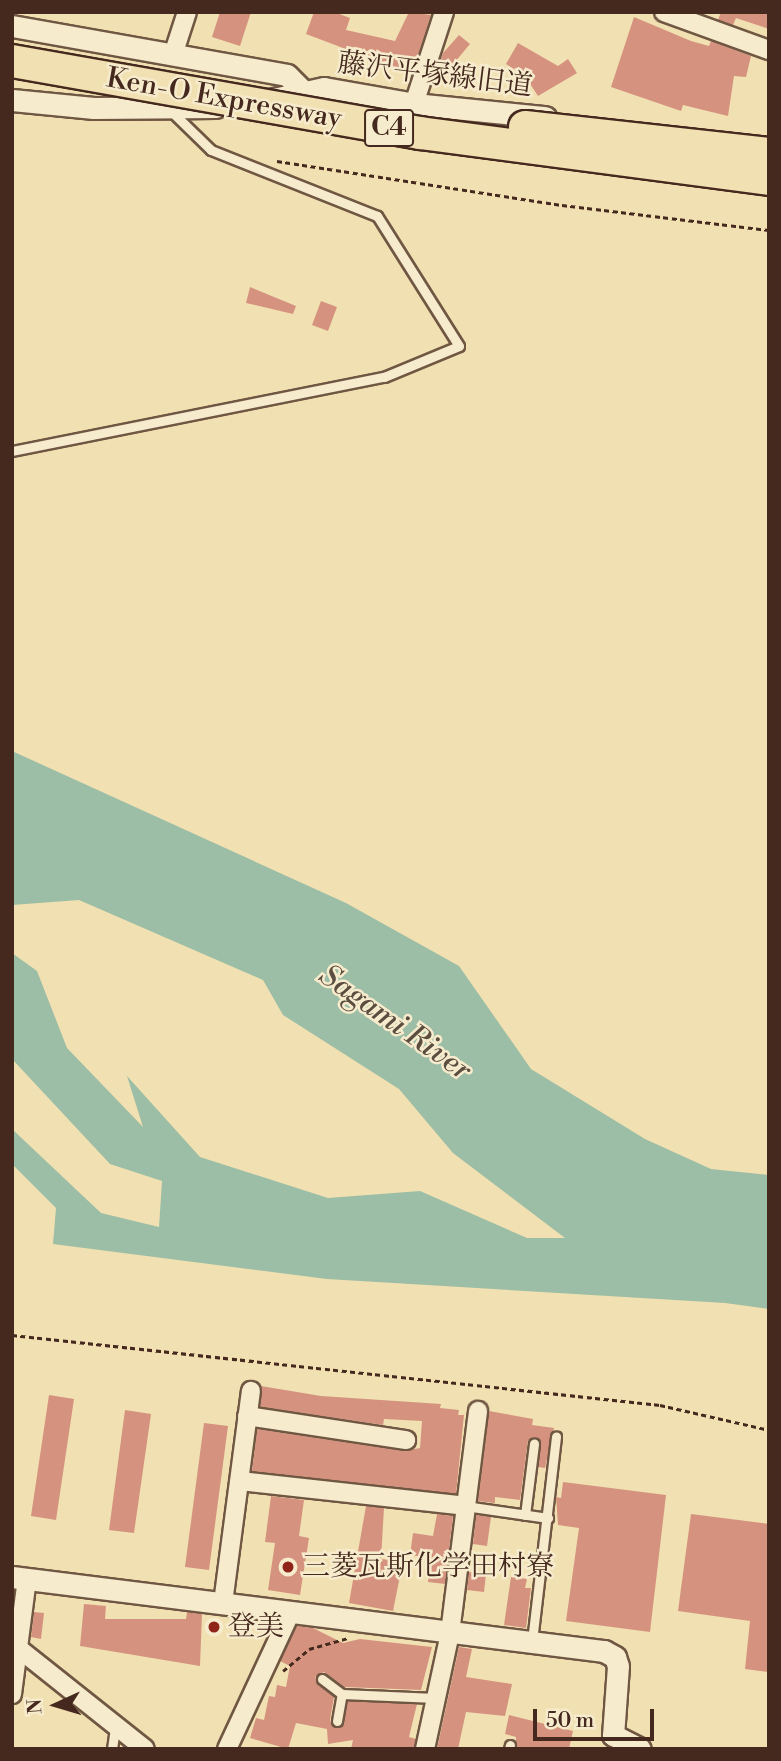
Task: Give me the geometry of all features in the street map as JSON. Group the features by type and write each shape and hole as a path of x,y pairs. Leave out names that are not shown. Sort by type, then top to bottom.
{"highway":[{"name":"Ken-O Expressway","path":"12,44 423,114 769,154"},
{"name":"Ken-O Expressway","path":"12,61 420,133 769,179"}],"street":[{"path":"173,55 187,12"},
{"path":"414,104 444,12"},
{"path":"673,14 769,50"},
{"path":"12,26 287,75 305,93"},
{"name":"藤沢平塚線旧道","path":"12,100 94,108 229,107 324,88 414,104 769,139"},
{"path":"223,1603 251,1391"},
{"path":"425,1749 450,1633 478,1411"},
{"path":"247,1416 406,1440"},
{"path":"240,1481 465,1506"},
{"path":"12,1694 18,1648 19,1578 604,1651 615,1657 610,1742 640,1749"},
{"path":"227,1749 291,1612"},
{"path":"18,1648 138,1747"}],"lane":[{"path":"12,451 384,377 459,346 377,215 211,150 169,109"},
{"path":"532,1643 556,1436"},
{"path":"525,1515 534,1444"},
{"path":"465,1506 548,1518"},
{"path":"322,1679 342,1694 436,1698"},
{"path":"337,1721 342,1694"},
{"path":"112,1749 116,1728"}],"path":[{"path":"263,159 549,203 769,230"},
{"path":"12,1335 660,1405 769,1430"},
{"path":"278,1676 309,1649 359,1636"}],"water":[{"name":"Sagami River","path":"12,751 346,903 459,966 531,1069 645,1139 711,1169 769,1175 769,1309 725,1303 327,1279 53,1244 56,1208 12,1164 12,1129 101,1213 159,1227 162,1181 110,1164 12,1059 12,953 37,971 67,1048 143,1127 127,1076 200,1157 328,1198 420,1191 527,1238 565,1238 453,1153 399,1089 283,1015 263,980 79,900 12,905"}],"building":[{"path":"220,12 251,12 240,46 212,37"},
{"path":"314,12 334,12 350,18 346,30 395,41 409,12 431,15 412,74 306,34"},
{"path":"721,12 769,12 769,29 736,18 733,25 718,20"},
{"path":"634,17 691,41 709,46 711,41 751,56 746,77 734,76 728,116 683,105 681,111 611,87"},
{"path":"459,35 470,44 440,80 435,76 443,53"},
{"path":"518,43 558,66 568,59 577,73 538,96 525,76 506,64"},
{"path":"250,287 296,306 293,314 246,303"},
{"path":"321,301 337,307 328,331 312,325"},
{"path":"261,1386 321,1396 441,1404 440,1408 459,1410 458,1415 464,1415 456,1494 252,1471 257,1429 404,1451 420,1448 422,1421 384,1419 383,1425 260,1407"},
{"path":"49,1395 74,1399 56,1520 31,1516"},
{"path":"125,1410 151,1414 134,1533 109,1530"},
{"path":"489,1411 533,1419 532,1425 554,1428 545,1468 538,1467 540,1441 528,1440 520,1500 495,1497 495,1503 478,1501"},
{"path":"204,1423 228,1426 209,1570 185,1567"},
{"path":"563,1482 666,1495 650,1632 566,1621 579,1528 558,1525 556,1497 561,1498"},
{"name":"三菱瓦斯化学田村寮","path":"271,1496 304,1500 299,1536 309,1538 300,1595 268,1590 275,1543 265,1542"},
{"path":"366,1506 384,1508 381,1559 403,1561 393,1611 349,1603"},
{"path":"437,1514 453,1516 445,1584 428,1582 431,1558 410,1555 413,1533 433,1536"},
{"path":"691,1514 769,1524 769,1672 745,1669 750,1621 678,1611"},
{"path":"476,1515 491,1517 487,1546 473,1544"},
{"path":"469,1572 486,1574 484,1592 467,1590"},
{"path":"511,1577 527,1579 525,1588 531,1588 526,1628 504,1625"},
{"path":"84,1604 106,1606 105,1619 186,1619 187,1612 202,1614 200,1666 80,1646"},
{"path":"34,1612 44,1613 41,1639 31,1637"},
{"path":"297,1626 313,1628 343,1643 360,1639 432,1647 421,1690 344,1687 324,1672 315,1677 334,1697 330,1720 335,1728 343,1725 348,1701 417,1704 409,1737 416,1739 414,1749 351,1749 353,1740 328,1744 327,1729 296,1723 288,1749 250,1738 256,1718 264,1720 269,1696 275,1697 277,1685 286,1687 290,1666 280,1661"},
{"path":"459,1647 472,1649 466,1677 512,1684 505,1716 466,1712 458,1749 437,1749"},
{"path":"509,1715 573,1731 569,1749 516,1749 516,1737 505,1734"}],"place":[{"name":"三菱瓦斯化学田村寮","path":"288,1567"},
{"name":"登美","path":"214,1627"}]}
